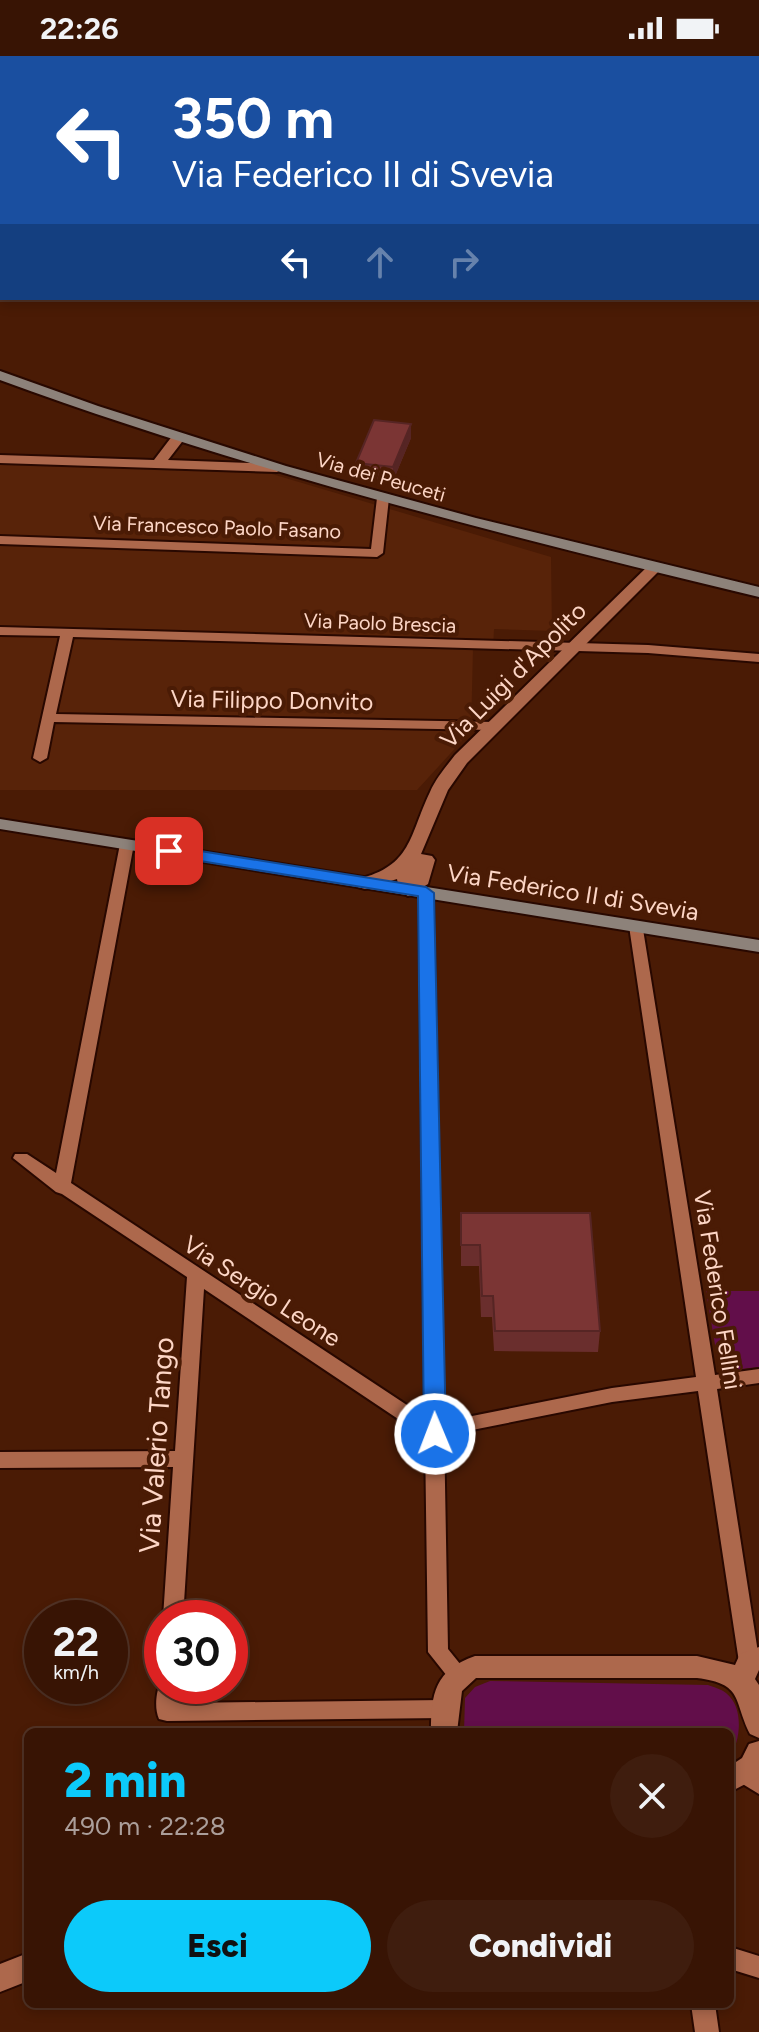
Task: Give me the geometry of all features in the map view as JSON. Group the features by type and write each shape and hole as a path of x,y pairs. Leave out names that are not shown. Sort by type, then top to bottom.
{"main road":[{"name":"Via dei Peuceti","path":"0,375 178,438 277,468 519,535 759,592"},
{"name":"Via Federico II di Svevia","path":"0,824 759,946"}],"street":[{"path":"159,463 178,438"},
{"path":"0,456 277,468"},
{"name":"Via Francesco Paolo Fasano","path":"0,540 377,553 383,498"},
{"name":"Via Luigi d'Apolito","path":"420,856 440,788 461,759 655,567"},
{"name":"Via Paolo Brescia","path":"0,631 648,649 759,658"},
{"path":"40,758 67,633"},
{"name":"Via Filippo Donvito","path":"49,718 494,726"},
{"path":"62,1188 127,844"},
{"path":"365,883 389,877 420,856"},
{"path":"420,856 422,880 417,891 443,1431 438,1652 458,1675"},
{"path":"420,856 437,886 449,896"},
{"name":"Via Federico Fellini","path":"637,926 750,1667"},
{"name":"Via Sergio Leone","path":"21,1158 196,1276 443,1431"},
{"name":"Via Valerio Tango","path":"174,1600 196,1276"},
{"path":"443,1431 612,1395 759,1376"},
{"path":"0,1460 182,1459"},
{"path":"168,1704 167,1712 444,1720 445,1698 458,1675 471,1668 489,1665 697,1667 718,1670 750,1667 759,1726"},
{"path":"734,1959 759,1967"},
{"path":"0,1978 24,1969"},
{"path":"704,2008 707,2032"}],"shaded area":[{"path":"0,462 272,474 551,557 552,631 494,629 493,649 473,649 471,731 417,790 0,790"},
{"path":"706,1291 759,1291 759,1367 732,1370 718,1363"},
{"path":"490,1681 708,1685 732,1699 738,1715 737,1742 734,1750 734,1728 464,1728 465,1698 475,1687"}],"building":[{"path":"374,420 411,424 393,467 356,463"},
{"path":"461,1213 590,1213 600,1331 495,1331 493,1296 482,1296 480,1245 461,1245"}],"route":[{"path":"169,851 426,893 435,1434"}]}
